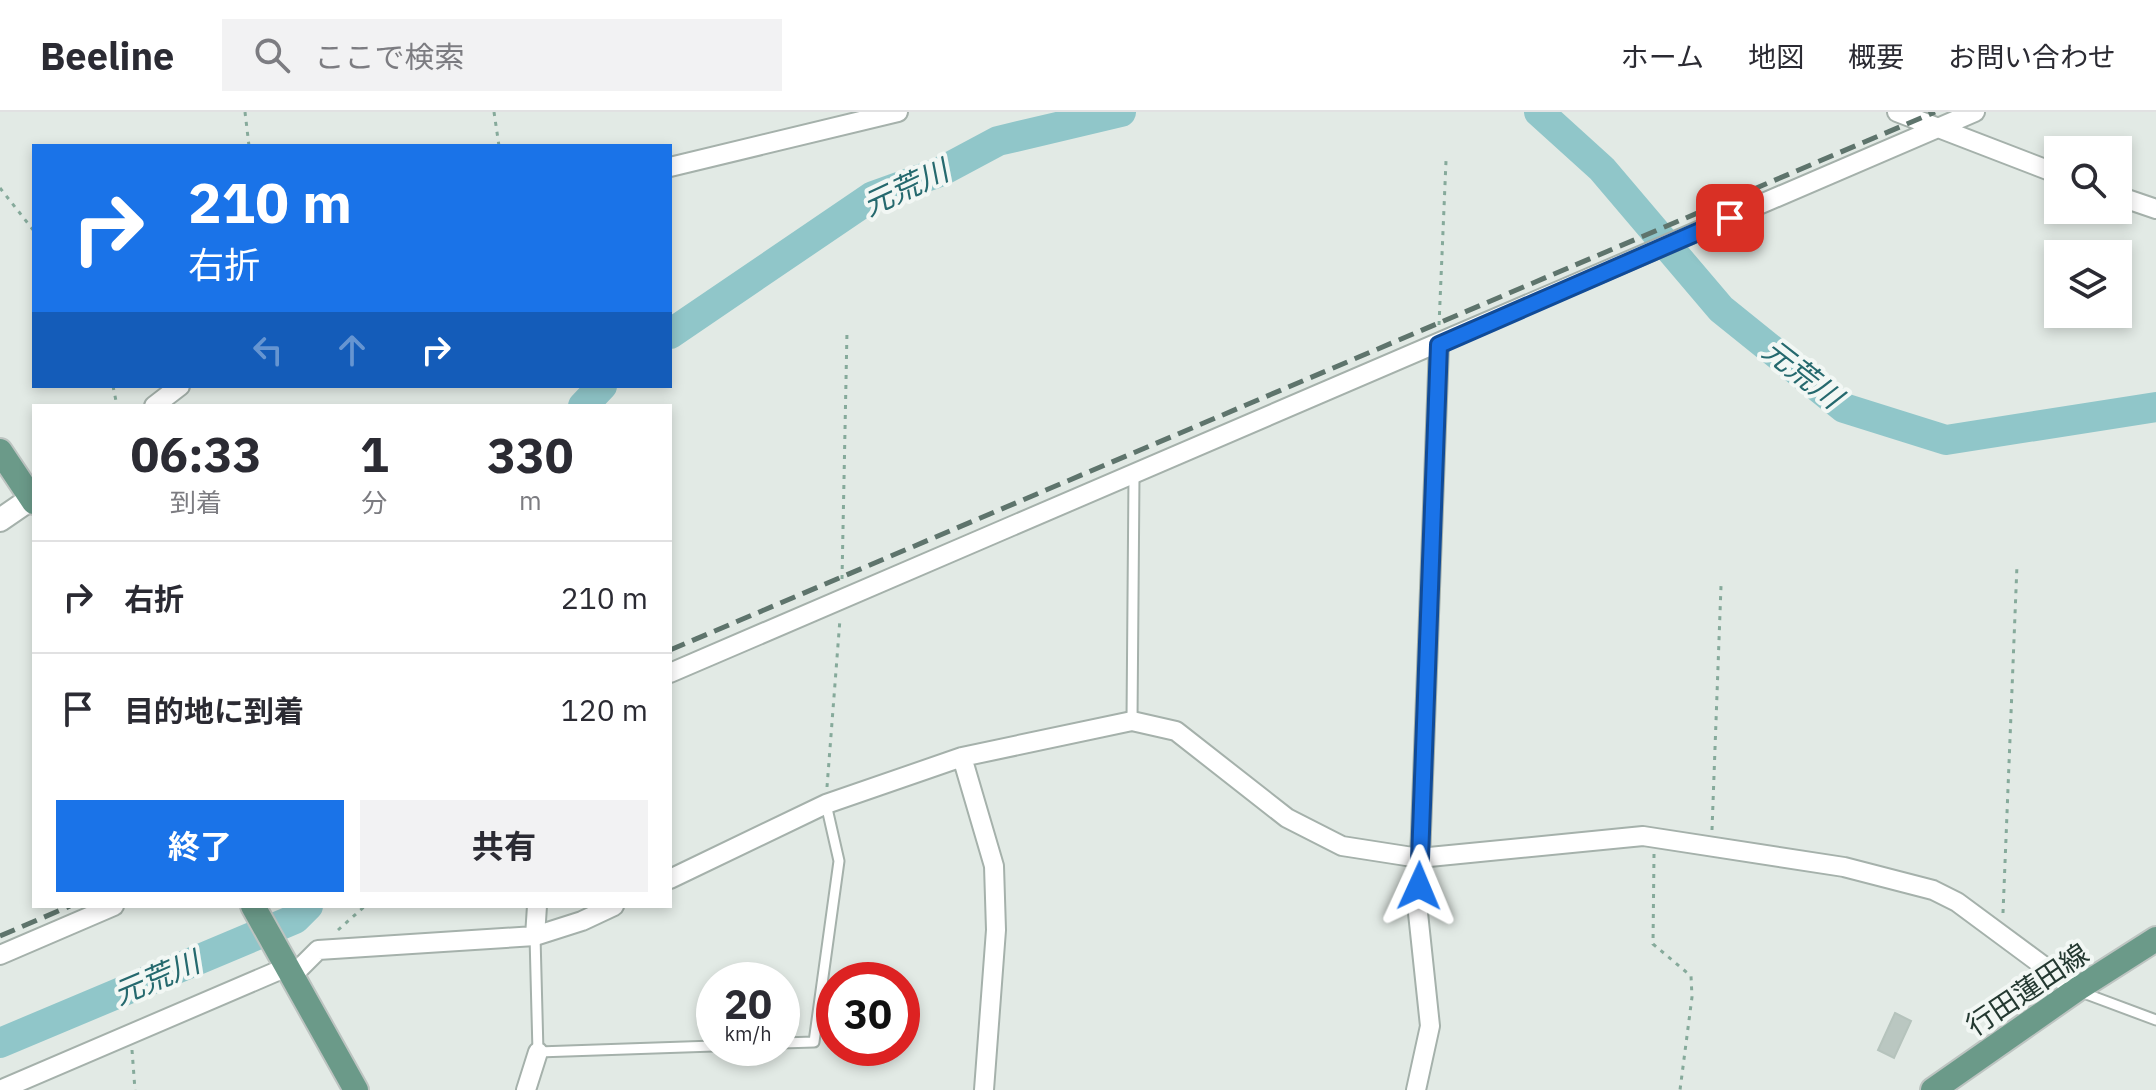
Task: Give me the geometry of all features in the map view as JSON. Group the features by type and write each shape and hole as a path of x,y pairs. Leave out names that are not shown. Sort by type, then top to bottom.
{"main road":[{"path":"0,451 32,497"},
{"path":"254,908 356,1090"},
{"name":"行田蓮田線","path":"1933,1090 2076,990 2156,939"}],"street":[{"path":"672,167 898,112"},
{"path":"1897,112 1934,129 2044,169"},
{"path":"672,672 1975,112"},
{"path":"2132,201 2156,209"},
{"path":"1416,1090 1430,1026 1426,966 1420,940 1419,858 1439,345"},
{"path":"157,404 177,388"},
{"path":"0,520 32,499"},
{"path":"672,878 826,804 962,757 1132,721 1176,731 1287,818 1342,846 1419,858 1654,838 1844,867 1933,890 1957,902 2076,990"},
{"path":"962,757 994,866 996,930 984,1090"},
{"path":"0,955 109,908"},
{"path":"535,936 537,908"},
{"path":"0,1090 288,968 318,950 535,936 582,921 610,908"},
{"path":"526,1090 538,1052"}],"lane":[{"path":"1132,721 1134,476"},
{"path":"800,1042 814,1042 839,861 826,804"},
{"path":"535,936 538,1052 696,1047"},
{"path":"2076,990 2156,1020"}],"path":[{"path":"245,112 249,144"},
{"path":"494,112 499,144"},
{"path":"1439,345 1446,161"},
{"path":"0,188 32,228"},
{"path":"826,804 842,597 847,331"},
{"path":"2002,938 2017,565"},
{"path":"1711,847 1721,586"},
{"path":"1654,838 1653,944 1691,976 1692,997 1680,1090"},
{"path":"318,950 363,908"},
{"path":"131,1034 135,1090"}],"building":[{"path":"1895,1013 1911,1021 1894,1058 1878,1050"}],"waterway":[{"name":"元荒川","path":"672,333 873,196 940,172 998,141 1121,112"},
{"name":"元荒川","path":"1539,112 1602,169 1721,309 1844,408 1946,440 2156,407"},
{"name":"元荒川","path":"585,404 600,388"},
{"name":"元荒川","path":"0,1043 295,919 306,908"}],"railway":[{"path":"672,649 1935,112"},
{"path":"0,936 65,908"}],"route":[{"path":"1419,886 1439,345 1730,218"}]}
